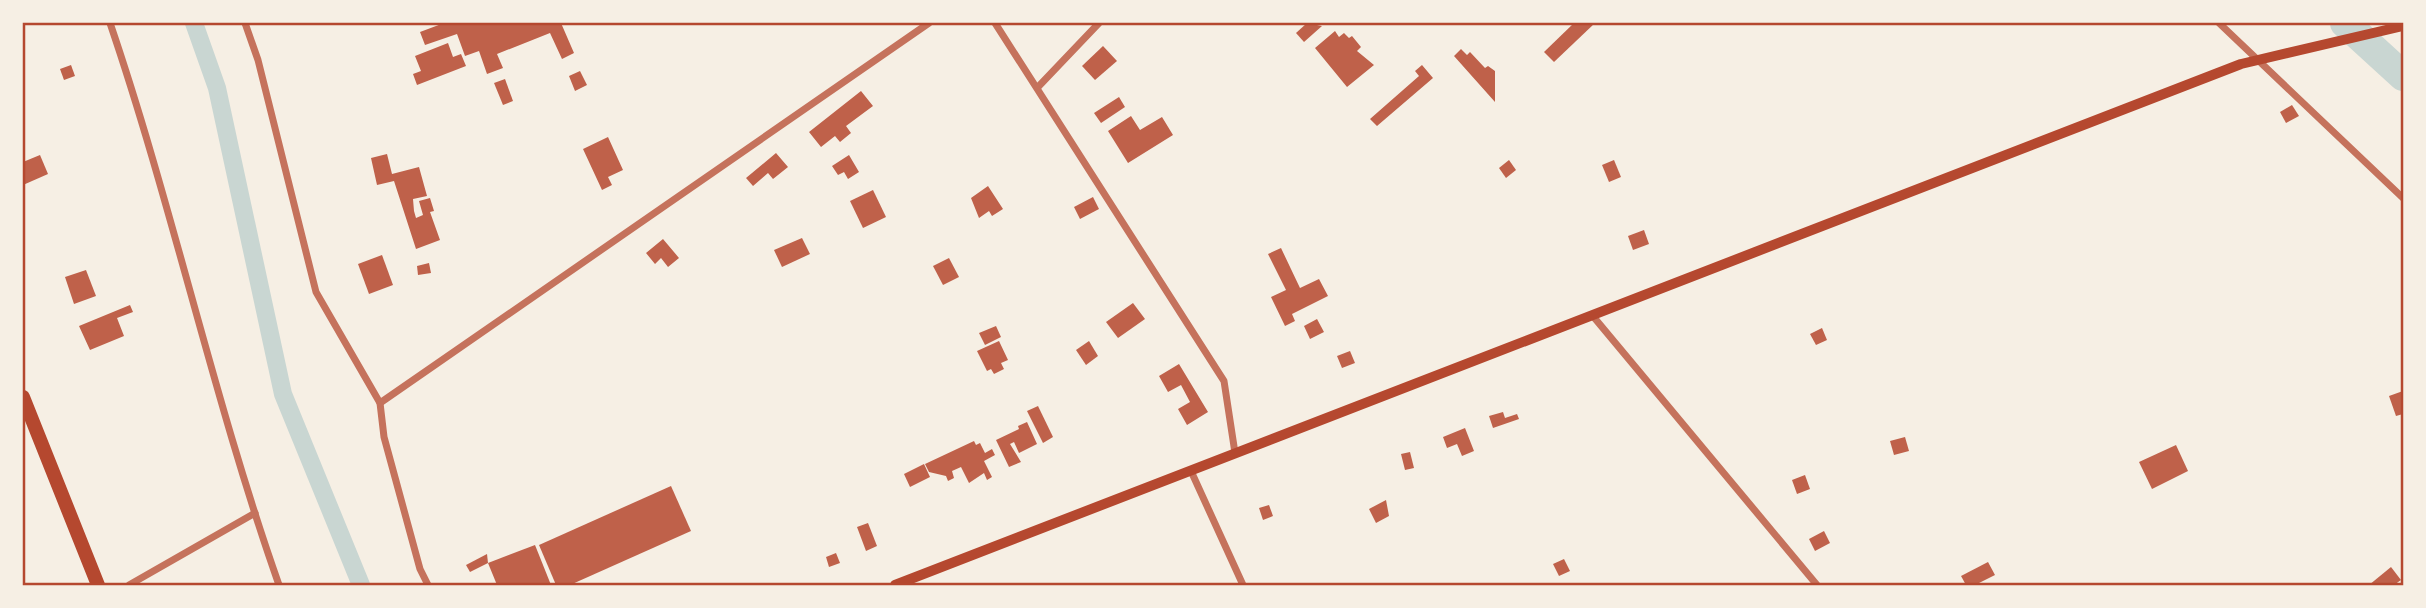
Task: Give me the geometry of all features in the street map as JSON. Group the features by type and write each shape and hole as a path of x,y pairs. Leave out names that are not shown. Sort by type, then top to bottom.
{"highway":[{"path":"23,397 98,585"}],"main road":[{"path":"895,585 2257,58 2403,26"}],"street":[{"path":"110,23 141,114 255,513 279,585"},
{"path":"245,23 258,60 316,292 380,403 384,437 420,569 428,585"},
{"path":"380,403 929,23"},
{"path":"995,23 1224,381 1236,453"},
{"path":"1038,87 1099,23"},
{"path":"2219,23 2403,198"},
{"path":"1592,316 1817,585"},
{"path":"1191,471 1243,585"},
{"path":"129,585 255,513"}],"building":[{"path":"444,23 561,23 574,53 562,59 550,33 497,54 503,68 487,74 479,51 465,56 457,34 425,45 420,32"},
{"path":"1307,23 1322,26 1304,42 1296,33"},
{"path":"1574,23 1595,23 1554,62 1544,52"},
{"path":"1335,31 1339,37 1344,33 1349,38 1352,36 1361,47 1357,51 1374,65 1347,87 1315,48"},
{"path":"448,43 453,57 461,54 466,66 417,85 413,74 421,71 415,56"},
{"path":"1103,46 1117,61 1095,80 1082,66"},
{"path":"1461,49 1467,55 1470,52 1485,68 1488,66 1495,71 1495,102 1454,56"},
{"path":"71,65 75,76 64,80 60,69"},
{"path":"1422,65 1433,78 1377,126 1370,119 1419,76 1415,71"},
{"path":"580,71 587,85 575,91 569,76"},
{"path":"505,79 513,101 503,105 494,83"},
{"path":"861,91 873,106 846,126 851,133 840,142 835,136 821,147 809,132"},
{"path":"1119,97 1125,107 1101,123 1094,113"},
{"path":"2292,105 2299,116 2286,123 2280,112"},
{"path":"1131,116 1140,130 1162,117 1173,135 1128,163 1108,131"},
{"path":"608,137 623,170 608,177 612,185 602,190 583,149"},
{"path":"776,153 788,167 773,179 768,173 753,186 746,178"},
{"path":"387,154 392,174 419,167 427,196 413,199 416,218 423,215 419,201 430,198 434,211 430,212 440,240 416,249 394,181 377,185 371,158"},
{"path":"40,155 48,174 23,185 23,162"},
{"path":"849,155 859,172 848,179 844,172 838,175 832,166"},
{"path":"1509,160 1516,170 1506,178 1499,168"},
{"path":"1614,160 1621,177 1609,182 1602,165"},
{"path":"988,186 1003,209 992,216 989,211 979,218 971,198"},
{"path":"873,190 886,217 863,228 850,201"},
{"path":"1093,197 1099,209 1080,219 1074,207"},
{"path":"1644,230 1649,244 1633,250 1628,236"},
{"path":"802,238 810,254 782,267 774,250"},
{"path":"663,239 679,258 668,267 661,258 655,264 646,253"},
{"path":"1281,248 1300,288 1319,279 1328,296 1292,314 1295,321 1285,326 1271,297 1286,290 1268,254"},
{"path":"382,255 393,285 369,294 358,264"},
{"path":"949,258 959,277 943,285 933,266"},
{"path":"429,263 431,273 418,275 417,266"},
{"path":"86,270 96,296 74,304 65,277"},
{"path":"1133,303 1145,319 1118,338 1106,322"},
{"path":"130,305 133,312 117,318 124,336 90,350 79,326"},
{"path":"1317,319 1324,332 1310,339 1304,326"},
{"path":"996,326 1001,337 985,345 979,333"},
{"path":"1822,328 1827,340 1816,345 1810,334"},
{"path":"999,341 1008,360 1001,363 1004,369 994,374 991,369 987,371 977,351"},
{"path":"1089,341 1098,356 1086,365 1076,350"},
{"path":"1350,351 1355,363 1342,368 1337,356"},
{"path":"1179,364 1208,412 1187,425 1178,409 1190,402 1181,385 1168,392 1159,376"},
{"path":"2403,391 2403,414 2396,416 2389,396"},
{"path":"1038,406 1053,437 1043,443 1027,411"},
{"path":"1503,412 1505,418 1517,414 1519,419 1493,428 1489,416"},
{"path":"1027,422 1037,444 1019,453 1014,442 1010,444 1021,462 1009,467 996,440"},
{"path":"1465,428 1474,451 1462,456 1457,444 1447,448 1443,437"},
{"path":"1905,437 1909,451 1894,455 1890,441"},
{"path":"974,441 976,445 980,443 985,453 992,449 995,455 984,461 992,477 987,480 984,473 969,483 961,467 952,471 954,478 948,481 946,476 929,472 925,464"},
{"path":"2176,445 2188,471 2152,489 2139,462"},
{"path":"1410,452 1414,468 1405,470 1401,454"},
{"path":"924,464 930,477 910,487 904,474"},
{"path":"1805,475 1810,489 1797,494 1792,480"},
{"path":"671,486 691,531 570,585 556,585 539,545"},
{"path":"1386,500 1389,516 1376,523 1369,509"},
{"path":"1269,505 1273,516 1263,520 1259,508"},
{"path":"868,523 877,546 866,551 857,527"},
{"path":"1824,531 1830,543 1815,551 1809,539"},
{"path":"535,545 551,585 497,585 488,563"},
{"path":"836,553 840,563 829,567 826,557"},
{"path":"487,554 488,563 470,572 466,565"},
{"path":"1564,559 1570,571 1559,576 1553,564"},
{"path":"1988,562 1995,575 1975,585 1966,585 1961,576"},
{"path":"2391,567 2401,580 2394,585 2369,585"}],"waterway":[{"path":"194,23 217,88 283,394 361,585"},
{"path":"2345,23 2403,76"}]}
